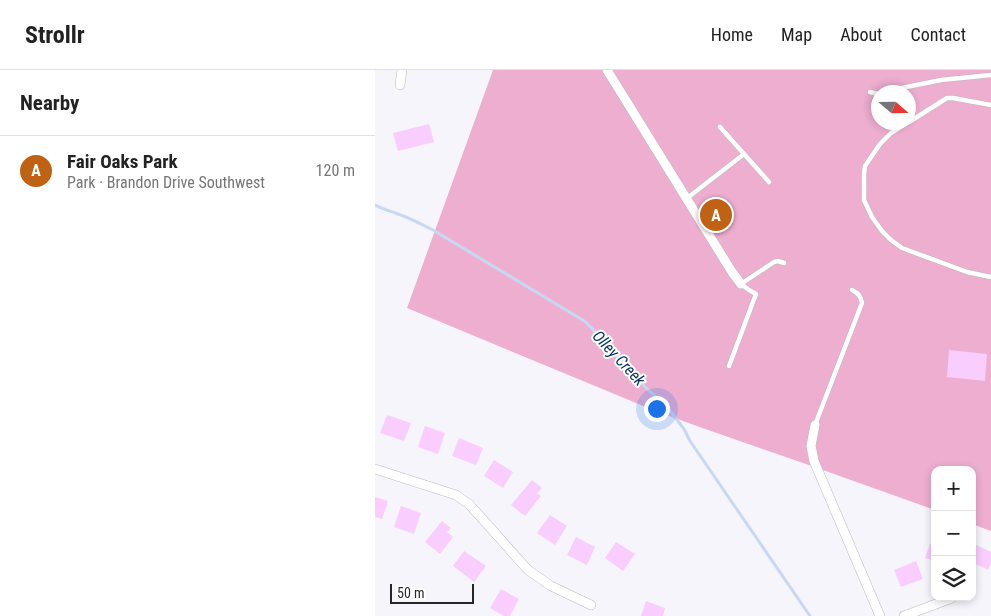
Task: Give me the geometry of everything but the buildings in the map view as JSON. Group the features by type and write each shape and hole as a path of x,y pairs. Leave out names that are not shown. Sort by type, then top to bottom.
{"street":[{"path":"400,85 402,70"},
{"path":"607,70 731,272 741,284"},
{"path":"815,425 811,446 814,461 880,616"},
{"path":"375,469 456,495 469,504 528,570 551,586 591,605"},
{"path":"904,616 945,601"}],"lane":[{"path":"916,85 941,80 991,75"},
{"path":"916,117 947,98 991,105"},
{"path":"719,126 769,182"},
{"path":"897,130 880,144 865,166 864,200 872,217 886,236 902,248 967,272 991,277"},
{"path":"687,199 744,154"},
{"path":"729,366 756,294 741,284 773,262 784,263"},
{"path":"815,425 862,303 858,293 852,290"}],"shaded area":[{"path":"493,70 991,70 991,531 976,525 976,466 931,466 931,509 653,410 407,308"}],"waterway":[{"name":"Olley Creek","path":"375,205 407,217 433,230 586,322 644,386 667,407 684,429 690,441 810,616"}],"place":[{"name":"Fair Oaks Park","path":"716,215"}]}
